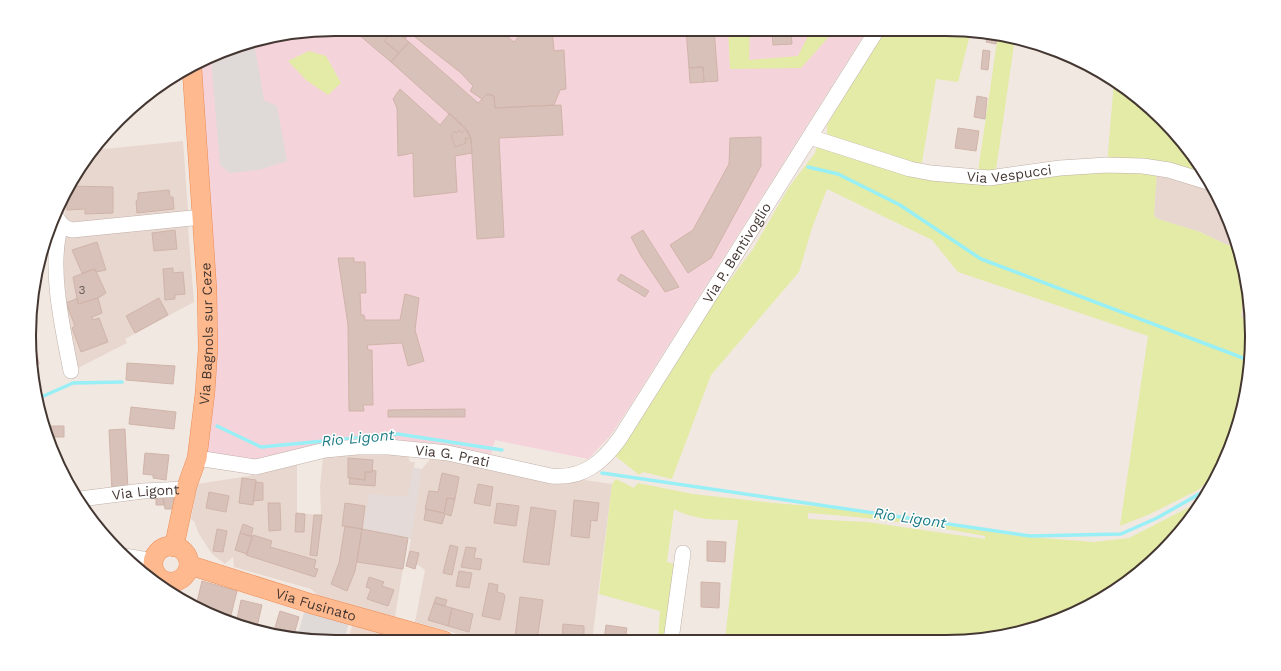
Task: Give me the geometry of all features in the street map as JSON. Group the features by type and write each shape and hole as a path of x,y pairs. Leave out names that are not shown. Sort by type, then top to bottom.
{"main road":[{"name":"Via Bagnols sur Ceze","path":"174,546 186,490 197,458 205,393 208,349 207,290 192,73"},
{"path":"158,577 155,572 154,561 156,556 163,548 174,546 183,551 189,565 185,576 169,585"},
{"name":"Via Fusinato","path":"189,565 312,604 423,635"}],"street":[{"name":"Via P. Bentivoglio","path":"590,470 604,458 620,438 873,36"},
{"name":"Via Vespucci","path":"810,137 910,169 931,173 989,178 1060,168 1107,164 1143,166 1169,170 1202,180"},
{"path":"59,222 65,229 78,230 202,217"},
{"path":"59,222 56,256 60,315 71,371"},
{"name":"Via G. Prati","path":"197,458 256,467 325,450 357,447 388,447 448,453 551,476 568,476 590,470"},
{"name":"Via Ligont","path":"83,498 144,491 186,490"},
{"path":"672,635 683,553"},
{"path":"135,558 154,561"}],"shaded area":[{"path":"863,36 630,406 610,436 588,459 495,440 491,454 432,443 374,439 347,441 260,460 206,453 192,73 221,59 258,46 316,37"},
{"path":"255,47 264,100 277,106 287,161 259,170 230,173 220,165 211,63"},
{"path":"183,141 188,211 128,218 73,222 66,219 64,209 67,203 86,169 101,149"},
{"path":"1157,168 1202,180 1214,203 1231,246 1200,232 1158,219 1154,216"},
{"path":"185,225 188,227 194,302 125,339 127,343 76,369 69,334 63,261 62,243 68,234"},
{"path":"1243,304 1244,318 1241,318"},
{"path":"407,452 410,462 415,462 414,468 422,469 431,458 612,484 593,635 462,635 415,622 425,570 417,564 415,569 406,566 411,539 408,538 395,617 318,596 311,589 234,567 233,557 225,564 212,554 199,534 194,521 191,520 197,484 249,476 297,459 297,513 321,515 320,487 323,457 332,456 335,458 342,454"},
{"path":"413,468 422,469 411,539 408,538 403,569 357,562 369,494 402,497 408,495"},
{"path":"305,609 349,622 346,635 299,632"},
{"path":"353,623 416,635 350,635"}],"green space":[{"path":"728,36 750,36 749,60 798,56 808,36 830,36 801,68 730,69"},
{"path":"880,36 969,37 958,82 936,79 921,168 978,171 997,41 1014,44 995,177 1107,165 1113,87 1143,110 1171,138 1195,169 1194,178 1157,169 1154,216 1158,219 1200,232 1231,246 1239,277 1243,304 1241,317 1244,318 1245,336 1239,394 1229,432 1206,483 1198,490 1150,514 1120,526 1148,336 958,272 932,240 827,189 812,228 799,272 711,375 672,479 643,472 639,475 613,454 695,327 753,249 789,187 815,153 819,140 829,137 827,133 827,125"},
{"path":"309,51 326,56 341,83 328,95 306,80 288,61"},
{"path":"616,479 634,488 638,483 693,494 848,509 1018,536 1094,542 1129,538 1192,505 1171,533 1143,561 1112,585 1078,604 1042,619 1023,625 985,632 946,635 726,635 738,520 697,517 681,513 674,509 667,562 677,565 667,635 658,635 660,611 599,594 612,484","holes":["808,513 875,519 941,528 985,536 985,539 867,522 808,519"]}],"building":[{"path":"360,36 387,36 388,37 384,41 399,53 391,62"},
{"path":"389,36 402,36 409,42 399,53 384,41"},
{"path":"507,36 514,42 519,36 553,36 554,51 564,50 566,89 560,90 554,105 495,108 494,96 487,94 482,99 470,91 473,86 461,73 415,37"},
{"path":"687,36 715,36 718,81 704,82 703,67 689,68"},
{"path":"772,36 791,36 792,44 773,45"},
{"path":"987,39 996,41 996,44 986,42"},
{"path":"409,42 478,103 487,94 494,96 495,108 561,105 563,135 499,138 504,237 477,239 471,139 468,131 391,62"},
{"path":"983,50 990,51 988,70 981,69"},
{"path":"703,67 704,82 690,83 689,68"},
{"path":"400,89 440,125 450,113 466,129 471,139 472,153 455,156 457,192 414,197 413,153 398,156 397,108 393,99"},
{"path":"977,96 987,98 985,119 974,117"},
{"path":"958,128 979,131 976,151 955,148"},
{"path":"466,129 471,139 465,138 466,143 455,147 451,135 455,131 456,133 459,130 462,133"},
{"path":"761,137 761,166 711,258 688,273 670,245 693,230 729,164 730,138"},
{"path":"76,186 113,187 113,213 85,214 85,209 67,210 67,203"},
{"path":"169,190 170,197 173,197 174,209 137,213 136,201 138,199 138,193"},
{"path":"175,230 177,249 154,251 152,233"},
{"path":"643,230 679,287 665,292 641,256 631,237"},
{"path":"97,242 106,270 96,272 95,269 82,273 72,250"},
{"path":"338,258 354,258 354,262 365,262 366,293 360,293 361,315 364,315 365,320 400,320 405,294 419,298 415,330 424,361 408,366 402,343 367,345 368,350 372,350 373,405 363,405 364,411 349,411 348,325"},
{"path":"173,268 173,273 183,272 185,294 175,295 175,299 165,300 163,269"},
{"path":"95,269 106,293 98,298 78,304 73,277"},
{"path":"621,274 649,291 645,297 617,280"},
{"path":"78,298 78,304 98,298 102,313 92,317 93,320 99,318 108,342 81,352 72,328 75,326 66,303"},
{"path":"159,298 168,315 135,333 126,316"},
{"path":"127,363 175,366 173,384 126,380"},
{"path":"131,407 176,412 174,429 129,424"},
{"path":"465,409 465,417 388,417 388,410"},
{"path":"50,426 64,426 64,437 54,437"},
{"path":"125,429 128,490 112,491 109,430"},
{"path":"145,453 169,455 166,480 153,478 153,475 143,474"},
{"path":"348,458 373,460 372,472 365,472 365,480 348,478"},
{"path":"372,470 376,471 375,486 349,484 350,478 365,480 365,472 372,472"},
{"path":"442,473 459,477 455,499 447,498 444,513 425,509 429,491 438,492"},
{"path":"242,478 256,480 253,505 239,503"},
{"path":"256,482 263,483 263,500 253,501"},
{"path":"478,484 493,487 490,506 474,503"},
{"path":"209,492 229,496 226,512 206,508"},
{"path":"173,495 174,509 165,509 163,497"},
{"path":"156,497 163,497 164,505 156,505"},
{"path":"447,498 455,499 451,516 445,514 442,524 424,520 426,509 444,513"},
{"path":"574,500 599,503 597,521 591,520 589,538 571,536"},
{"path":"268,503 280,503 281,530 269,531"},
{"path":"345,503 365,506 362,529 342,526"},
{"path":"497,503 519,506 516,526 494,523"},
{"path":"531,507 556,511 549,565 523,562"},
{"path":"296,513 305,514 304,532 295,532"},
{"path":"314,515 322,515 317,556 310,555"},
{"path":"243,524 253,528 251,536 240,533"},
{"path":"345,526 362,529 355,571 347,591 331,584 339,563"},
{"path":"217,529 227,531 223,552 213,551"},
{"path":"362,529 408,538 403,569 357,562"},
{"path":"240,533 252,537 247,554 235,550"},
{"path":"253,535 272,541 270,547 316,560 314,568 318,569 315,577 246,555"},
{"path":"707,541 726,542 725,562 707,561"},
{"path":"450,545 458,547 452,575 443,573"},
{"path":"466,547 476,548 474,558 482,559 480,570 461,567"},
{"path":"410,551 419,553 415,569 406,566"},
{"path":"459,571 472,573 469,588 456,586"},
{"path":"369,577 384,582 382,586 394,590 388,606 367,599 371,589 366,587"},
{"path":"202,581 237,591 231,615 197,601"},
{"path":"701,582 720,583 719,608 701,607"},
{"path":"489,583 498,585 497,592 504,594 505,597 500,620 482,616"},
{"path":"436,597 447,600 445,606 434,603"},
{"path":"520,597 543,600 538,635 515,635"},
{"path":"241,600 262,605 257,625 237,618"},
{"path":"434,603 452,608 448,626 428,620"},
{"path":"452,608 473,614 469,632 448,626"},
{"path":"280,611 299,617 295,632 275,629"},
{"path":"563,624 584,626 584,635 562,635"},
{"path":"606,625 627,628 626,635 605,635"}],"waterway":[{"path":"808,167 838,174 900,205 981,259 1244,358"},
{"name":"Rio Ligont","path":"43,396 73,383 122,382"},
{"name":"Rio Ligont","path":"217,426 261,447 398,434 502,450"},
{"name":"Rio Ligont","path":"602,473 1030,536 1121,534 1157,518 1200,494"}]}
